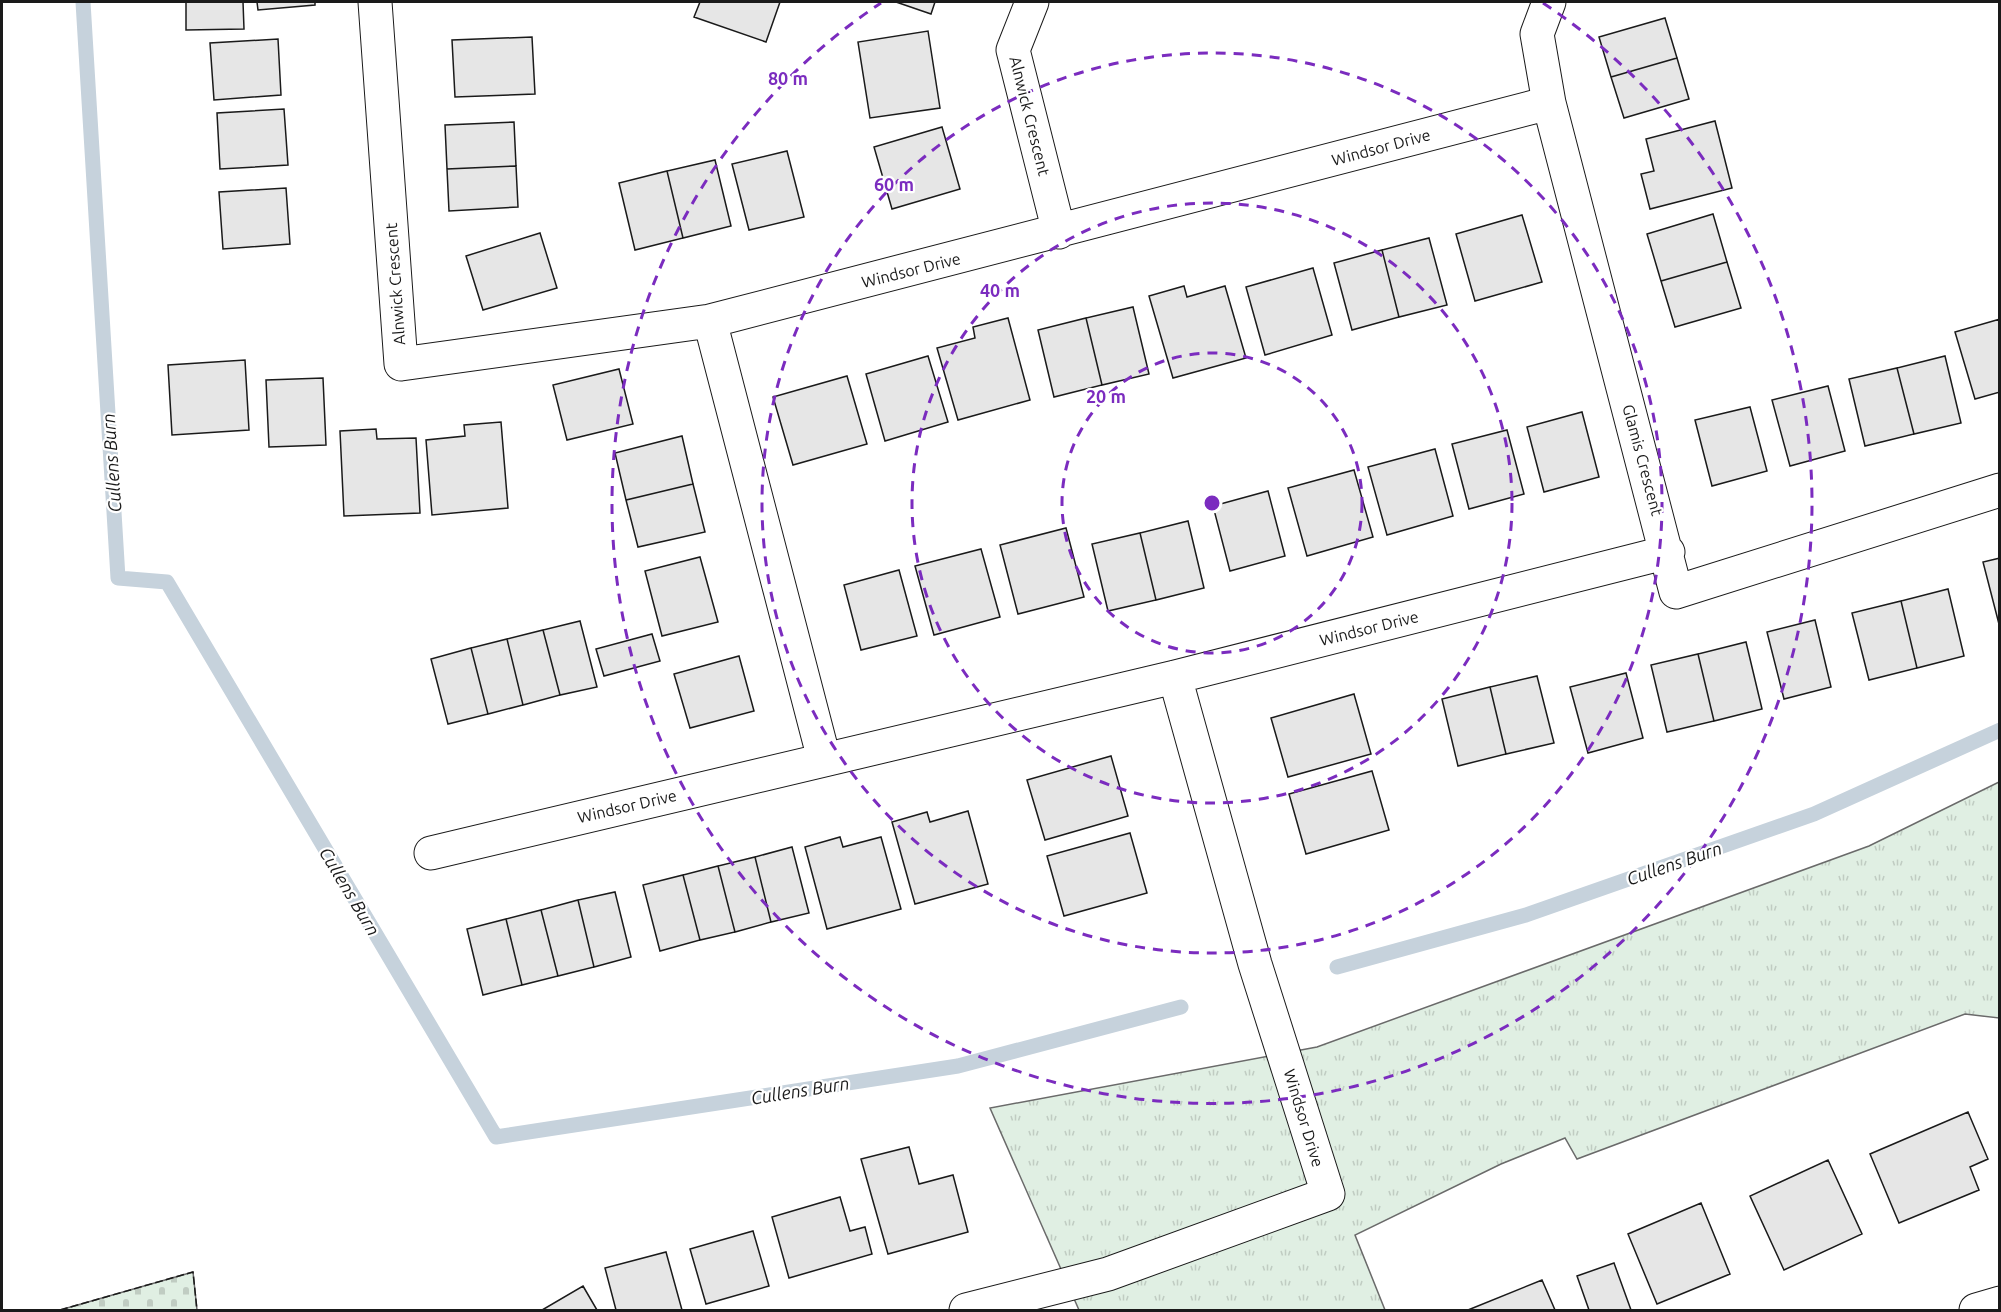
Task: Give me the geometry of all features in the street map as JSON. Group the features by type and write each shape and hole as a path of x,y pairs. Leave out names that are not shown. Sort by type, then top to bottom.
{"street":[{"name":"Alnwick Crescent","path":"375,2 401,364 710,321"},
{"name":"Alnwick Crescent","path":"1032,2 1013,50 1059,232"},
{"name":"Glamis Crescent","path":"1549,2 1537,34 1549,103 1668,552 1676,592 2000,490"},
{"name":"Windsor Drive","path":"710,321 1549,103"},
{"path":"710,321 824,759"},
{"name":"Windsor Drive","path":"431,853 1175,677 1668,552"},
{"name":"Windsor Drive","path":"966,1311 1108,1274 1328,1194 1255,964 1175,677"},
{"path":"1976,1311 2000,1303"}],"green space":[{"path":"1999,782 1999,1018 1965,1014 1577,1159 1565,1138 1501,1164 1355,1235 1385,1310 1079,1310 990,1108 1317,1047 1869,846"},
{"path":"193,1272 197,1310 60,1310"}],"building":[{"path":"186,2 243,2 244,29 186,30"},
{"path":"257,2 315,2 315,5 258,10"},
{"path":"700,2 780,2 766,42 694,17"},
{"path":"896,2 935,2 931,14"},
{"path":"1665,18 1677,58 1611,77 1599,37"},
{"path":"928,31 940,108 870,118 858,42"},
{"path":"532,37 535,94 455,97 452,40"},
{"path":"278,39 281,95 214,100 210,43"},
{"path":"1677,58 1689,99 1624,118 1611,77"},
{"path":"284,109 288,165 220,169 217,113"},
{"path":"1715,121 1732,188 1650,209 1641,174 1654,171 1646,139"},
{"path":"514,122 516,166 447,169 445,125"},
{"path":"942,127 960,189 892,209 874,147"},
{"path":"787,151 804,217 749,230 732,164"},
{"path":"715,160 731,226 683,238 667,171"},
{"path":"516,166 518,207 449,211 447,169"},
{"path":"667,171 683,238 635,250 619,183"},
{"path":"286,188 290,244 223,249 219,192"},
{"path":"1713,214 1727,262 1661,281 1647,234"},
{"path":"1522,215 1542,282 1475,301 1456,234"},
{"path":"540,233 557,288 483,310 466,256"},
{"path":"1429,238 1447,305 1399,317 1382,250"},
{"path":"1382,250 1399,317 1352,330 1334,263"},
{"path":"1727,262 1741,308 1675,327 1661,281"},
{"path":"1313,268 1332,335 1265,355 1246,287"},
{"path":"1184,286 1187,297 1225,286 1246,358 1173,378 1149,296"},
{"path":"1133,307 1149,374 1102,385 1086,318"},
{"path":"1008,318 1030,400 958,420 937,348 975,338 973,327"},
{"path":"1086,318 1102,385 1054,397 1038,330"},
{"path":"2000,319 2000,392 1975,399 1955,332"},
{"path":"928,356 948,422 885,441 866,374"},
{"path":"1945,356 1961,423 1914,434 1897,368"},
{"path":"245,360 249,430 172,435 168,365"},
{"path":"1897,368 1914,434 1865,446 1849,379"},
{"path":"619,369 633,424 567,440 553,385"},
{"path":"847,376 867,444 793,465 773,397"},
{"path":"323,378 326,445 269,447 266,380"},
{"path":"1828,386 1845,451 1790,466 1772,400"},
{"path":"1750,407 1767,471 1712,486 1695,420"},
{"path":"1582,412 1599,477 1544,492 1527,427"},
{"path":"501,422 508,508 432,515 426,440 465,436 464,425"},
{"path":"376,429 377,439 416,438 420,513 344,516 340,431"},
{"path":"1507,430 1524,494 1469,509 1452,444"},
{"path":"682,436 693,484 626,500 615,453"},
{"path":"1435,449 1453,516 1387,535 1368,467"},
{"path":"1354,470 1373,537 1307,556 1288,488"},
{"path":"693,484 705,532 638,547 626,500"},
{"path":"1268,491 1285,556 1230,571 1213,506"},
{"path":"1188,521 1204,588 1156,600 1140,533"},
{"path":"1066,528 1084,597 1018,614 1000,545"},
{"path":"1140,533 1156,600 1108,611 1092,544"},
{"path":"981,549 1000,617 934,635 915,566"},
{"path":"700,557 718,622 662,636 645,571"},
{"path":"2000,558 2000,628 1983,562"},
{"path":"899,570 917,636 861,650 844,585"},
{"path":"1948,589 1964,656 1917,668 1901,601"},
{"path":"1901,601 1917,668 1869,680 1852,613"},
{"path":"1815,620 1831,687 1784,699 1767,632"},
{"path":"580,621 597,687 560,695 543,630"},
{"path":"543,630 560,695 523,705 507,639"},
{"path":"652,634 660,661 604,676 596,649"},
{"path":"507,639 523,705 488,714 471,648"},
{"path":"1746,642 1762,709 1714,721 1698,654"},
{"path":"471,648 488,714 448,724 431,659"},
{"path":"1698,654 1714,721 1667,732 1651,665"},
{"path":"739,656 754,711 690,728 674,674"},
{"path":"1626,673 1643,738 1588,753 1570,687"},
{"path":"1537,676 1554,743 1506,754 1490,687"},
{"path":"1490,687 1506,754 1458,766 1442,699"},
{"path":"1354,694 1371,754 1288,777 1271,718"},
{"path":"1111,756 1128,816 1045,840 1027,780"},
{"path":"1372,771 1389,830 1306,854 1289,794"},
{"path":"968,811 988,884 915,904 892,822 927,812 930,822"},
{"path":"1130,833 1147,893 1064,916 1047,856"},
{"path":"840,837 843,847 881,837 901,909 827,929 805,847"},
{"path":"792,847 809,913 771,922 755,857"},
{"path":"755,857 771,922 735,932 718,866"},
{"path":"718,866 735,932 700,940 683,875"},
{"path":"683,875 700,940 660,951 643,885"},
{"path":"615,892 631,957 594,967 578,900"},
{"path":"578,900 594,967 558,976 541,910"},
{"path":"541,910 558,976 522,985 506,919"},
{"path":"506,919 522,985 483,995 467,929"},
{"path":"1968,1112 1988,1159 1970,1167 1979,1190 1899,1223 1870,1154"},
{"path":"909,1147 919,1184 953,1175 968,1232 888,1254 861,1159"},
{"path":"1828,1160 1862,1234 1784,1270 1750,1196"},
{"path":"840,1197 850,1231 865,1227 872,1254 789,1278 772,1217"},
{"path":"1701,1203 1730,1274 1657,1304 1628,1234"},
{"path":"753,1231 769,1286 706,1304 690,1249"},
{"path":"666,1252 682,1310 616,1310 605,1268"},
{"path":"1614,1263 1631,1310 1589,1310 1577,1276"},
{"path":"1542,1280 1555,1310 1468,1310"},
{"path":"583,1286 597,1310 542,1310"}],"waterway":[{"name":"Cullens Burn","path":"83,2 118,578 167,582 496,1137 958,1066 1181,1007"},
{"name":"Cullens Burn","path":"1337,967 1526,915 1814,814 2000,730"}],"fence":[{"path":"60,1310 193,1272 197,1310"}]}
